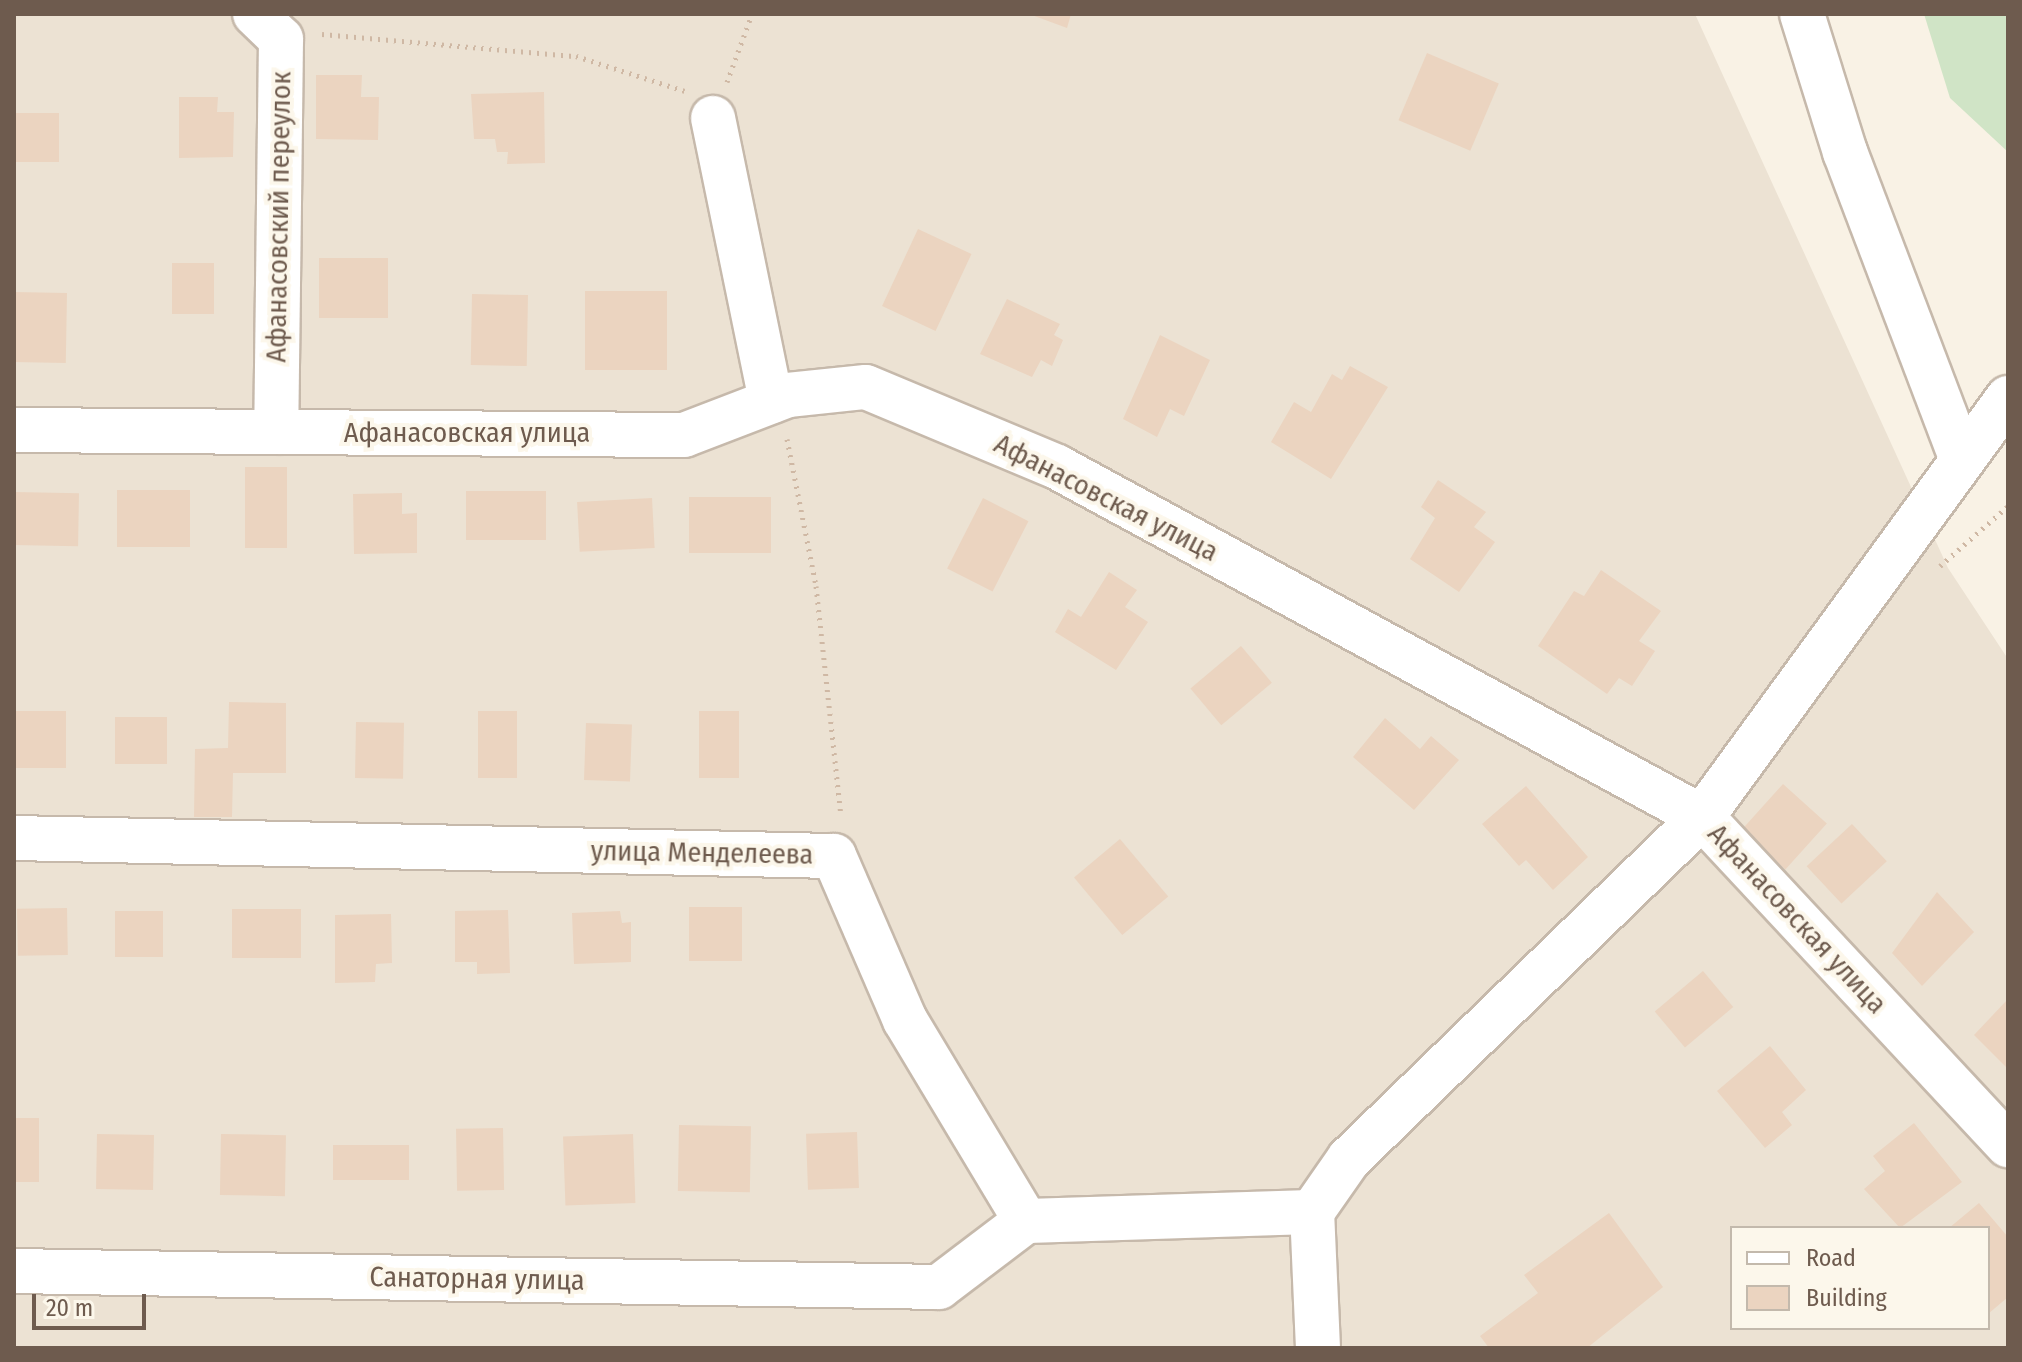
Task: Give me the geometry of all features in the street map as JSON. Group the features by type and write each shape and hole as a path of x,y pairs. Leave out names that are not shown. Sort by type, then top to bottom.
{"street":[{"path":"1802,14 1845,152 1962,460"},
{"name":"Афанасовский переулок","path":"268,27 276,432"},
{"path":"713,118 771,401"},
{"name":"Афанасовская улица","path":"14,430 684,435 771,401 866,387 1057,467 1702,817 2008,1145"},
{"path":"1318,1348 1312,1212 1349,1159 1702,817 2008,398"},
{"name":"улица Менделеева","path":"14,838 834,856 905,1020 1026,1221"},
{"path":"1026,1221 1312,1212"},
{"name":"Санаторная улица","path":"14,1271 939,1287 1026,1221"}],"path":[{"path":"268,27 335,33 397,45 576,56 693,94 713,118 752,14"},
{"path":"771,401 794,454 816,586 842,813 834,856"}],"shaded area":[{"path":"14,14 1695,14 1948,568 2008,659 2008,1348 14,1348"}],"green space":[{"path":"1924,14 2008,14 2008,152 1950,98"}],"building":[{"path":"1029,14 1071,14 1067,28"},
{"path":"1427,53 1499,83 1470,151 1398,120"},
{"path":"316,75 362,75 361,97 379,97 378,140 316,139"},
{"path":"544,92 545,163 507,164 508,152 497,152 495,139 474,139 471,94"},
{"path":"179,97 218,97 217,112 234,112 233,157 179,158"},
{"path":"14,113 59,113 59,162 14,162"},
{"path":"918,229 971,254 936,331 882,306"},
{"path":"319,258 388,258 388,318 319,318"},
{"path":"172,263 214,263 214,314 172,314"},
{"path":"585,291 667,291 667,370 585,370"},
{"path":"14,292 67,293 66,363 14,362"},
{"path":"472,294 528,295 527,366 471,365"},
{"path":"1007,299 1060,324 1054,335 1063,340 1052,366 1041,360 1032,377 980,354"},
{"path":"1160,335 1210,360 1184,416 1170,409 1157,437 1123,419"},
{"path":"1350,366 1388,387 1331,479 1271,442 1294,402 1311,412 1332,374 1342,380"},
{"path":"245,467 287,467 287,548 245,548"},
{"path":"1438,480 1486,512 1474,527 1495,542 1459,592 1410,559 1435,518 1421,507"},
{"path":"117,490 190,490 190,547 117,547"},
{"path":"466,491 546,491 546,540 466,540"},
{"path":"14,492 79,493 78,546 14,545"},
{"path":"402,493 402,514 417,513 417,553 354,554 353,494"},
{"path":"689,497 771,497 771,553 689,553"},
{"path":"652,498 655,548 580,552 577,502"},
{"path":"983,498 1028,521 993,592 947,568"},
{"path":"1601,570 1661,611 1639,641 1655,651 1632,686 1619,678 1607,694 1538,646 1574,591 1584,596"},
{"path":"1109,572 1137,590 1125,607 1148,622 1116,670 1055,632 1068,609 1081,617"},
{"path":"1241,646 1272,683 1221,725 1190,688"},
{"path":"229,702 286,703 286,773 233,773 232,817 194,817 195,749 228,748"},
{"path":"14,711 66,711 66,768 14,768"},
{"path":"478,711 517,711 517,778 478,778"},
{"path":"699,711 739,711 739,778 699,778"},
{"path":"115,717 167,717 167,764 115,764"},
{"path":"1385,718 1420,749 1431,736 1459,760 1414,810 1353,757"},
{"path":"356,722 404,723 403,779 355,778"},
{"path":"586,723 632,725 630,782 584,780"},
{"path":"1783,784 1827,823 1785,870 1742,830"},
{"path":"1526,786 1588,857 1553,890 1526,860 1519,866 1482,824"},
{"path":"1852,824 1887,861 1841,904 1807,866"},
{"path":"1120,839 1168,896 1122,935 1074,878"},
{"path":"1937,892 1974,932 1922,986 1892,953"},
{"path":"689,907 742,907 742,961 689,961"},
{"path":"67,908 68,955 18,956 17,909"},
{"path":"232,909 301,909 301,958 232,958"},
{"path":"508,910 510,973 477,974 477,962 455,962 455,911"},
{"path":"115,911 163,911 163,957 115,957"},
{"path":"620,911 622,923 631,922 631,962 574,964 572,913"},
{"path":"391,914 392,963 376,964 375,982 335,983 335,915"},
{"path":"1703,971 1733,1007 1685,1047 1655,1011"},
{"path":"2008,999 2008,1069 1974,1035"},
{"path":"1770,1046 1806,1090 1782,1112 1792,1125 1765,1148 1717,1091"},
{"path":"14,1118 39,1118 39,1182 14,1182"},
{"path":"1914,1123 1962,1182 1903,1226 1898,1226 1864,1189 1885,1171 1873,1156"},
{"path":"679,1125 751,1126 750,1192 678,1191"},
{"path":"503,1128 504,1190 457,1191 456,1129"},
{"path":"857,1132 859,1188 808,1190 806,1134"},
{"path":"97,1134 154,1135 153,1190 96,1189"},
{"path":"221,1134 286,1135 285,1196 220,1195"},
{"path":"633,1134 635,1203 565,1205 563,1136"},
{"path":"333,1145 409,1145 409,1180 333,1180"},
{"path":"1979,1203 2008,1237 2008,1297 1990,1312 1990,1226 1951,1226"},
{"path":"1609,1213 1663,1287 1587,1348 1489,1348 1480,1336 1538,1293 1524,1275"}]}
